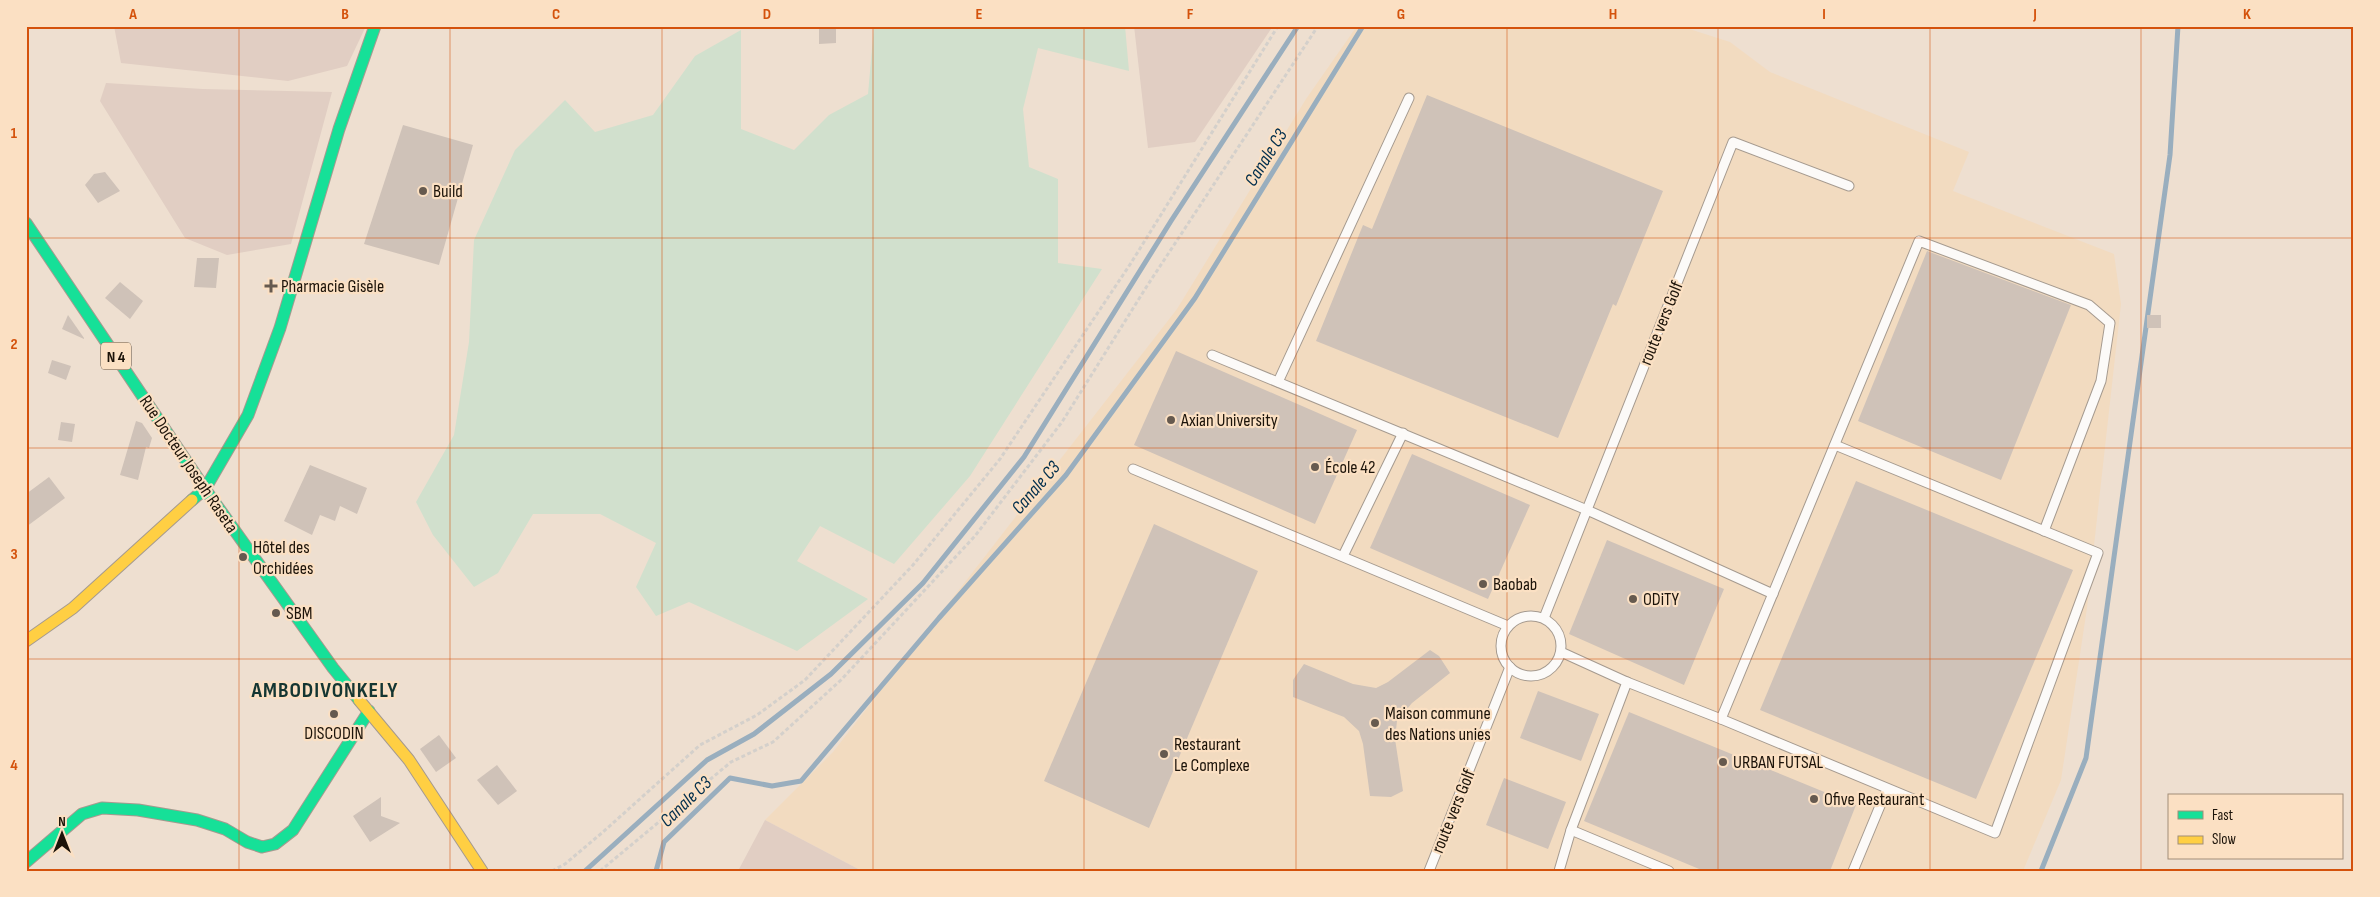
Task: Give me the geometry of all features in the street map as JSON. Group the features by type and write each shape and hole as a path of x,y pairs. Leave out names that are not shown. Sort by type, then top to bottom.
{"main road":[{"path":"26,641 73,608 205,490 236,438 263,377 280,328 339,129 358,70 376,26"},
{"name":"Rue Docteur Joseph Raseta","path":"26,224 205,490 316,644 409,760 482,871"},
{"path":"26,862 42,852 81,814 101,808 157,812 177,816 226,829 249,845 263,848 277,846 293,830 369,711"}],"lane":[{"path":"1278,382 1409,98"},
{"name":"route vers Golf","path":"1544,618 1733,142 1848,186"},
{"path":"1721,719 1919,241 2090,305 2110,323 2101,381 2044,531"},
{"path":"1212,355 1587,510 1773,594"},
{"path":"1343,556 1403,434"},
{"path":"1561,652 1627,682 1995,833 2098,553 1835,445"},
{"path":"1133,468 1508,626"},
{"path":"1524,616 1544,618 1553,624 1559,633 1561,652 1554,666 1536,676 1526,677 1510,667 1504,659 1501,649 1503,635 1508,626 1524,616"},
{"name":"route vers Golf","path":"1429,871 1510,667"},
{"path":"1559,871 1571,830 1627,682"},
{"path":"1853,871 1887,789"},
{"path":"1571,830 1669,871"}],"path":[{"path":"552,871 565,864 604,832 700,745 757,715 805,680 913,565 1000,459 1131,263 1278,26"},
{"path":"600,871 732,762 773,742 840,680 975,536 1062,422 1147,286 1318,26"}],"shaded area":[{"path":"114,26 366,26 347,66 288,81 121,63"},
{"path":"1134,26 1273,26 1195,142 1148,148"},
{"path":"1357,26 1680,26 1730,42 1770,72 1969,152 1953,191 2114,254 2121,304 2087,608 2061,780 2023,871 862,871 765,820 833,752 1177,309 1306,99"},
{"path":"106,83 203,89 332,92 291,244 227,255 185,238 100,101"},
{"path":"765,820 862,871 738,871"}],"green space":[{"path":"874,26 1125,26 1129,71 1038,48 1023,109 1029,167 1058,179 1058,263 1102,269 970,476 894,564 820,526 797,561 868,599 797,651 689,602 656,616 636,587 656,543 600,514 533,514 498,573 474,587 433,535 416,502 454,435 469,342 474,240 515,150 565,100 595,132 653,115 695,56 741,30 741,129 794,150 829,115 868,94"}],"building":[{"path":"819,26 836,26 836,43 819,44"},
{"path":"1427,95 1663,191 1616,306 1613,304 1558,438 1316,341 1363,225 1372,229"},
{"path":"403,125 473,145 439,265 364,244"},
{"path":"105,172 120,191 98,203 85,185 94,174"},
{"path":"1927,251 2071,305 2001,480 1858,421"},
{"path":"197,258 219,258 216,288 194,287"},
{"path":"120,282 143,301 130,319 105,298"},
{"path":"68,315 84,338 84,339 62,329"},
{"path":"2147,315 2161,315 2161,328 2147,328"},
{"path":"1176,351 1357,430 1315,524 1134,445"},
{"path":"52,360 71,366 66,380 48,373"},
{"path":"136,421 142,423 152,438 149,448 146,447 138,480 120,475"},
{"path":"61,422 75,424 72,442 58,440"},
{"path":"1412,454 1530,505 1488,599 1370,548"},
{"path":"310,465 367,488 357,514 340,506 335,521 320,515 312,535 284,521"},
{"path":"49,477 65,498 26,527 26,494"},
{"path":"1856,481 2073,570 1976,799 1760,710"},
{"path":"1154,524 1258,571 1149,828 1044,781"},
{"path":"1607,540 1724,589 1684,685 1569,634"},
{"name":"Maison commune des Nations unies","path":"1430,650 1439,656 1450,673 1412,703 1397,721 1395,739 1403,791 1391,797 1370,796 1363,744 1359,731 1344,717 1293,697 1293,680 1304,664 1353,684 1376,688 1388,682"},
{"path":"1538,691 1599,714 1581,761 1520,738"},
{"path":"1629,712 1856,805 1830,871 1704,871 1584,821"},
{"path":"439,735 456,758 436,772 420,749"},
{"path":"497,765 517,791 498,805 477,780"},
{"path":"1504,778 1566,802 1548,849 1486,825"},
{"path":"381,797 381,816 400,823 370,842 353,816"}],"waterway":[{"path":"585,871 707,760 754,734 831,674 923,583 1024,457 1171,221 1298,26"},
{"name":"Canale C3","path":"656,871 664,842 730,778 772,786 801,781 939,618 1066,475 1195,298 1363,26"},
{"path":"2041,871 2086,758 2170,155 2178,26"}],"traffic: fast":[{"path":"192,500 205,489 248,415 280,328 339,129 375,26"},
{"path":"26,223 205,489 333,668 359,700"},
{"path":"26,862 82,814 102,808 138,810 197,820 225,829 247,842 262,847 275,844 293,830 369,711"}],"traffic: slow":[{"path":"26,641 73,608 192,500"},
{"path":"359,700 409,760 482,871"}],"place":[{"name":"Build","path":"423,191"},
{"name":"Pharmacie Gisèle","path":"271,286"},
{"name":"Axian University","path":"1171,420"},
{"name":"École 42","path":"1315,467"},
{"name":"Hôtel des Orchidées","path":"243,557"},
{"name":"Baobab","path":"1483,584"},
{"name":"ODiTY","path":"1633,599"},
{"name":"SBM","path":"276,613"},
{"name":"DISCODIN","path":"334,714"},
{"name":"Maison commune des Nations unies","path":"1375,723"},
{"name":"Restaurant Le Complexe","path":"1164,754"},
{"name":"URBAN FUTSAL","path":"1723,762"},
{"name":"Ofive Restaurant","path":"1814,799"}],"district":[{"name":"AMBODIVONKELY","path":"325,689"}]}
